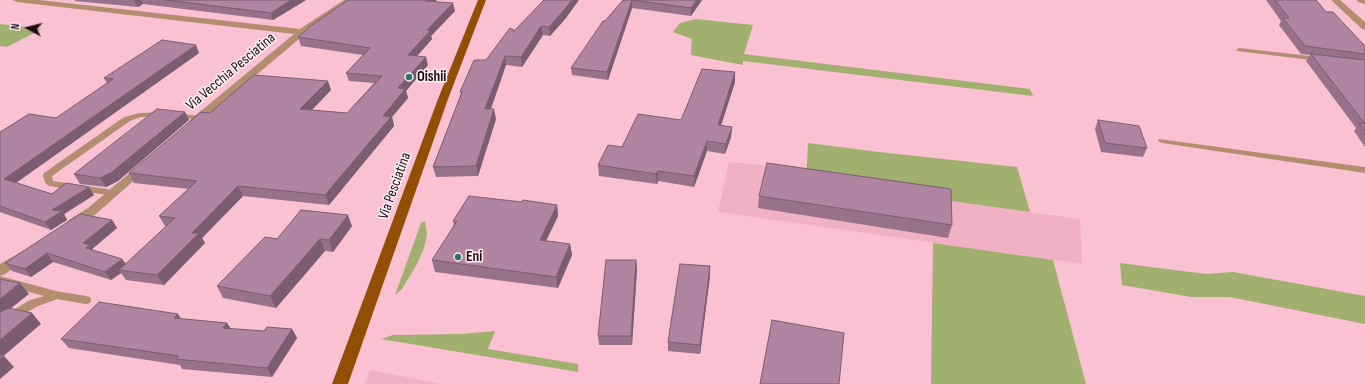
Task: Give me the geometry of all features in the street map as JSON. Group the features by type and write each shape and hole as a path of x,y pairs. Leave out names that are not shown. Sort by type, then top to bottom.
{"main road":[{"name":"Via Pesciatina","path":"340,384 443,99 482,0"}],"street":[{"path":"17,0 302,32"},
{"name":"Via Vecchia Pesciatina","path":"188,128 302,32 350,0"},
{"path":"1335,0 1365,27"},
{"path":"1361,0 1365,2"},
{"path":"65,229 92,211 153,158"},
{"path":"0,271 32,250"}],"lane":[{"path":"1239,50 1326,60"},
{"path":"113,193 49,182 47,175 127,119 140,114 163,114 200,118"},
{"path":"1162,141 1365,170"},
{"path":"0,280 56,295 86,300"},
{"path":"0,324 32,304 56,295"}],"shaded area":[{"path":"729,162 807,170 806,181 1080,219 1082,264 718,212"},
{"path":"370,370 442,384 365,384"}],"green space":[{"path":"696,19 753,25 744,54 1030,89 1033,96 743,61 743,65 691,55 692,39 673,32 680,23"},
{"path":"0,24 42,29 7,47 0,46"},
{"path":"808,143 1017,167 1030,212 806,181"},
{"path":"425,221 427,235 424,248 417,264 402,289 395,295 421,223"},
{"path":"933,243 1053,260 1086,384 931,384"},
{"path":"1120,263 1206,274 1233,272 1365,296 1365,324 1230,297 1191,297 1122,285"},
{"path":"495,331 488,349 578,364 578,372 381,339 393,335 460,334"}],"building":[{"path":"167,0 291,0 271,13"},
{"path":"348,0 427,0 425,1 453,3 427,30 430,31 408,55 426,57 398,88 405,89 383,116 391,117 325,195 238,186 192,233 199,233 157,275 119,270 175,218 159,216 197,181 129,173 201,112 210,113 254,75 328,81 300,109 347,113 382,76 346,73 370,48 298,37 312,25"},
{"path":"544,0 572,0 549,27 541,26 521,57 505,56 485,109 494,109 476,166 433,167 462,92 460,92 474,60 486,60 510,28 514,30 513,32"},
{"path":"623,0 632,0 607,72 571,68 603,21 605,21"},
{"path":"632,0 697,0 691,8"},
{"path":"1275,0 1316,0 1326,12 1333,12 1365,46 1365,54 1305,46 1283,18 1289,18"},
{"path":"162,40 196,45 4,179 52,194 66,183 89,187 52,210 62,211 45,222 0,206 0,132 29,114 56,118 113,79 104,78"},
{"path":"1311,54 1365,60 1365,124"},
{"path":"702,69 735,72 718,125 732,127 726,144 707,141 694,176 658,171 656,174 598,165 608,145 622,147 638,114 681,120"},
{"path":"157,109 185,112 112,172 100,178 74,174"},
{"path":"1098,120 1139,126 1147,148 1105,143"},
{"path":"1359,123 1365,124 1365,131"},
{"path":"767,163 951,189 952,225 759,196"},
{"path":"469,196 522,202 523,200 557,205 540,240 570,244 556,277 432,260 457,221 453,221"},
{"path":"301,210 348,215 329,240 320,239 270,296 217,286 265,237 277,239"},
{"path":"80,214 112,220 83,243 90,245 86,248 122,259 105,272 47,253 25,269 5,263"},
{"path":"606,260 636,260 631,336 598,336"},
{"path":"680,264 710,266 700,345 668,342"},
{"path":"0,279 20,283 0,299"},
{"path":"99,302 178,314 174,318 227,323 223,328 264,331 267,327 292,329 267,368 176,359 179,356 61,339"},
{"path":"9,308 32,313 0,340 0,312"},
{"path":"772,320 844,333 839,384 760,384"}],"place":[{"name":"Oishii","path":"409,77"},
{"name":"Eni","path":"458,257"}]}
